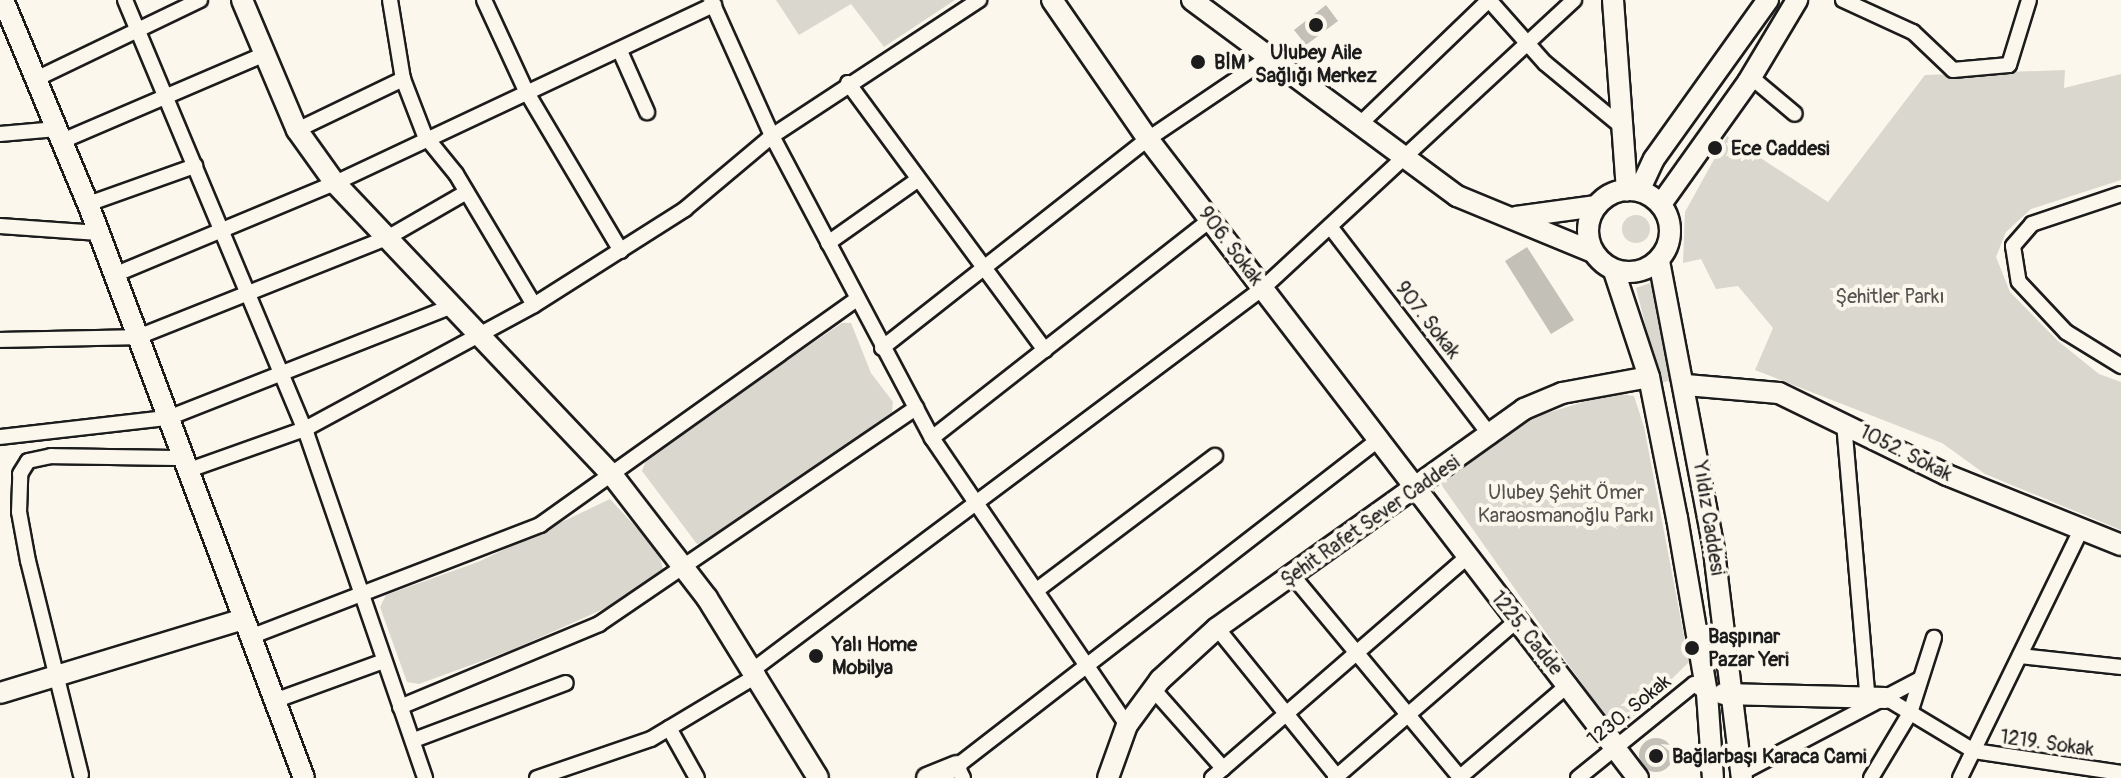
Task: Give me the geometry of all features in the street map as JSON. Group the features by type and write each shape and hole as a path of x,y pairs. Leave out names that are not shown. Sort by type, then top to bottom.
{"street":[{"path":"3,0 88,204 304,778"},
{"path":"125,0 305,429 366,592 384,661 425,778"},
{"path":"36,79 200,0"},
{"path":"242,0 297,130 335,183 613,476 756,672 818,778"},
{"path":"390,0 403,79 425,136 465,193 534,305"},
{"path":"484,0 526,91 621,251"},
{"path":"81,775 19,512 20,474 28,461 51,456 186,464 305,429 481,336 621,251 685,209 772,136 848,83 979,0"},
{"name":"906. Sokak","path":"1052,0 1148,139 1378,440 1419,486"},
{"name":"Yıldız Caddesi","path":"1192,0 1404,161 1457,196 1593,252 1614,271 1649,377 1707,693 1713,778"},
{"path":"1358,126 1489,0 1527,42 1621,126"},
{"path":"537,778 669,728 756,672 1263,288 1332,229 1574,0"},
{"path":"1613,0 1621,126 1633,190"},
{"path":"1512,218 1596,206 1633,190 1768,0"},
{"path":"1633,190 1661,204 1751,77 1797,0"},
{"path":"1843,0 1913,32 1953,70 2009,65 2029,0"},
{"path":"114,275 335,183 425,136 620,51 712,3 772,136 932,438 1127,725"},
{"path":"620,51 647,112"},
{"path":"0,134 59,135 263,55"},
{"path":"882,348 984,271 1148,139 1268,58"},
{"path":"1751,77 1795,114"},
{"path":"297,130 403,79"},
{"path":"848,83 916,181 1045,350"},
{"path":"88,204 195,166"},
{"path":"828,243 916,181"},
{"path":"0,340 138,337 387,238 465,193"},
{"path":"2121,194 2032,224 2013,246 2019,282 2066,332 2121,366"},
{"name":"Yıldız Caddesi","path":"1661,204 1670,227 1659,261 1686,385 1736,694 1742,775"},
{"path":"1593,252 1587,229 1596,206"},
{"path":"932,438 1211,219"},
{"path":"0,226 99,233"},
{"name":"907. Sokak","path":"1332,229 1491,436"},
{"path":"1614,271 1638,272 1659,261"},
{"path":"0,693 247,628 366,592 540,525 613,476 857,299"},
{"path":"0,437 168,418 452,306"},
{"name":"Şehit Rafet Sever Caddesi","path":"1109,777 1127,725 1153,689 1217,628 1491,436 1524,409 1562,393 1649,377"},
{"name":"1052. Sokak","path":"1686,385 1779,393 1947,475 2121,545"},
{"path":"400,707 599,624 683,570 916,408"},
{"path":"1844,423 1876,696"},
{"path":"927,778 960,772 1088,667 1378,440"},
{"path":"1037,590 1215,456"},
{"name":"1225. Cadde","path":"1419,486 1515,622 1569,684 1638,778"},
{"path":"1960,778 2082,528"},
{"path":"1153,689 1218,773 1467,557"},
{"path":"1292,575 1353,653 1459,778 1569,684"},
{"path":"1217,628 1283,715 1336,777 1515,622"},
{"path":"1871,778 1910,713 1934,638"},
{"path":"2020,656 2121,667"},
{"path":"274,701 384,661"},
{"path":"1742,775 1876,696 1920,679"},
{"path":"414,740 566,683"},
{"name":"1230. Sokak","path":"1578,778 1694,684 1707,693"},
{"path":"1707,693 1876,696"},
{"name":"1219. Sokak","path":"1876,696 1974,751 2100,774 2121,773"},
{"path":"669,728 697,778"}],"green space":[{"path":"776,0 955,0 884,47 851,4 799,35"},
{"name":"Şehitler Parkı","path":"2065,70 2064,88 2121,74 2121,180 2031,209 2006,232 1996,257 2010,292 2058,341 2099,374 2121,382 2121,530 1985,474 1942,443 1755,370 1773,328 1738,286 1716,289 1701,259 1683,263 1685,212 1727,136 1828,202 1925,75"},
{"path":"1636,215 1646,219 1650,229 1646,239 1636,243 1626,239 1622,229 1626,219"},
{"path":"1658,280 1673,380 1660,383 1636,288"},
{"path":"842,323 851,323 871,373 893,402 892,412 707,543 697,544 642,471 648,455"},
{"name":"Ulubey Şehit Ömer Karaosmanoğlu Parkı","path":"1614,393 1634,396 1644,427 1689,662 1622,728 1612,726 1440,483 1537,416"},
{"path":"610,499 658,551 663,569 655,578 608,607 512,650 419,684 407,682 380,607 386,595 478,562"}],"building":[{"name":"Ulubey Aile Sağlığı Merkez","path":"1326,5 1338,21 1306,45 1294,30"},
{"path":"1527,247 1574,320 1551,334 1505,261"},
{"name":"Bağlarbaşı Karaca Cami","path":"1656,738 1668,743 1673,755 1668,767 1656,772 1644,767 1639,755 1644,743"}],"place":[{"name":"Ulubey Aile Sağlığı Merkez","path":"1316,25"},
{"name":"BİM","path":"1198,62"},
{"name":"Ece Caddesi","path":"1715,148"},
{"name":"Başpınar Pazar Yeri","path":"1692,648"},
{"name":"Yalı Home Mobilya","path":"816,656"},
{"name":"Bağlarbaşı Karaca Cami","path":"1656,756"}]}
